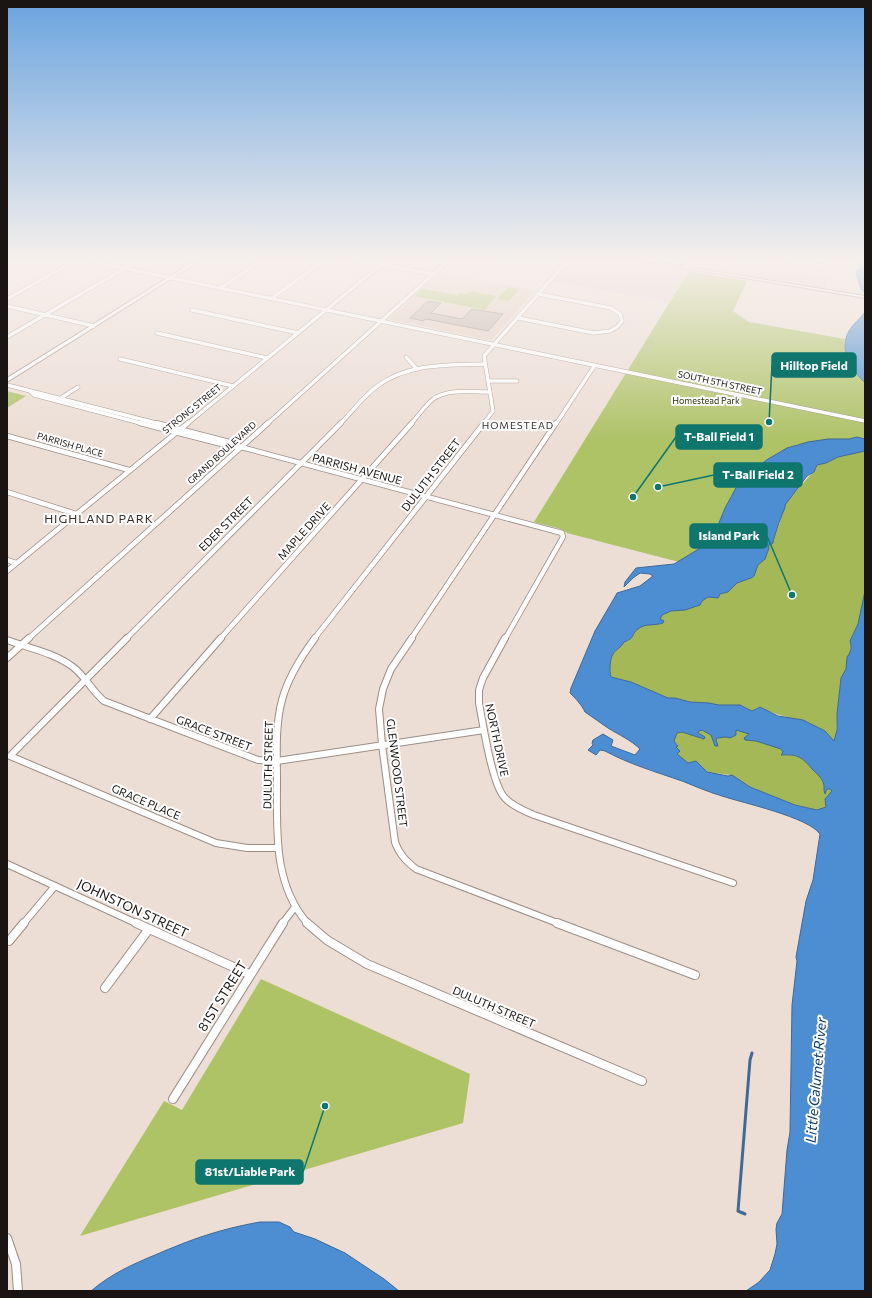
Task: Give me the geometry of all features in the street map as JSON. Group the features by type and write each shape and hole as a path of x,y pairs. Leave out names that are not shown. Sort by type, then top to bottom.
{"street":[{"path":"7,337 34,321"},
{"path":"72,321 94,326"},
{"path":"7,380 103,321"},
{"path":"241,321 298,333"},
{"name":"STRONG STREET","path":"7,570 313,321"},
{"name":"SOUTH 5TH STREET","path":"381,321 865,421"},
{"name":"GRAND BOULEVARD","path":"7,658 381,321"},
{"path":"485,364 484,356 516,321"},
{"path":"532,321 594,332 606,332 620,324 621,321"},
{"path":"157,333 267,358"},
{"path":"406,357 416,368"},
{"path":"120,359 233,386"},
{"name":"EDER STREET","path":"10,756 376,387 386,379 416,368 485,364"},
{"name":"DULUTH STREET","path":"485,364 493,411 304,654 282,699 278,721 277,761 278,848 283,880 295,907 315,932 340,950 367,964 642,1080"},
{"name":"GLENWOOD STREET","path":"595,365 391,669 383,689 379,709 382,745 395,842 398,853 405,861 416,869 695,975"},
{"path":"489,381 518,380"},
{"name":"PARRISH AVENUE","path":"7,385 181,429 237,444 240,447"},
{"path":"58,401 78,387"},
{"name":"PARRISH AVENUE","path":"30,391 34,395 363,479 562,533"},
{"name":"MAPLE DRIVE","path":"150,719 435,398 449,394 490,392"},
{"name":"PARRISH PLACE","path":"7,436 129,470"},
{"path":"7,492 76,514"},
{"name":"NORTH DRIVE","path":"562,533 563,537 483,678 479,690 479,703 484,730 497,786 505,798 521,809 733,883"},
{"path":"7,560 16,563"},
{"name":"GRACE STREET","path":"7,640 62,661 73,667 94,695 104,701 258,760 277,761 484,730"},
{"name":"GRACE PLACE","path":"10,756 216,843 238,849 256,850 278,848"},
{"name":"JOHNSTON STREET","path":"7,864 249,974"},
{"path":"9,941 56,886"},
{"name":"81ST STREET","path":"173,1099 249,974 278,929 295,907"},
{"path":"105,988 149,929"},
{"path":"7,1238 14,1255 18,1276 18,1291"}],"shaded area":[{"path":"397,321 508,321 491,340"}],"green space":[{"name":"Homestead Park","path":"658,321 747,321 845,339 844,346 847,357 865,386 865,439 829,440 799,444 773,455 754,469 738,487 725,508 716,532 707,544 679,562 567,533 561,529 534,522"},
{"path":"7,391 26,396 7,408"},
{"path":"865,451 864,598 858,624 852,636 850,654 847,657 846,669 841,678 836,741 832,740 825,731 812,725 757,708 752,711 740,705 719,706 709,703 690,702 675,698 668,698 631,682 611,677 610,665 613,654 624,642 629,641 638,629 649,624 659,624 661,615 671,611 692,607 708,597 718,598 719,594 728,592 737,583 754,576 755,571 768,550 768,546 773,543 773,539 780,523 786,502 815,470 817,465 826,463 838,457"},
{"path":"702,730 712,735 715,745 717,746 717,738 736,735 736,730 738,730 749,734 747,737 781,749 783,752 781,755 793,755 800,757 813,767 820,777 824,787 824,792 827,789 832,791 827,797 826,807 817,810 795,805 750,787 730,775 707,772 696,761 688,763 679,757 675,747 678,745 674,741 677,733 682,732 702,738 698,733"},
{"path":"261,979 470,1074 463,1123 80,1236 164,1101 182,1110"}],"water":[{"path":"857,321 865,321 865,383 851,366 846,353 846,338 852,326"},
{"name":"Little Calumet River","path":"857,437 865,439 865,451 838,457 826,463 817,465 814,472 807,476 785,505 773,543 768,546 769,548 765,559 758,565 754,576 737,583 728,592 720,594 718,598 708,597 702,601 700,605 685,610 671,611 662,615 660,619 664,621 663,623 641,627 630,639 624,642 614,652 610,665 611,677 631,682 668,698 719,705 740,705 752,711 760,707 778,716 803,720 825,731 834,741 837,730 837,714 841,678 846,669 847,657 851,649 850,641 858,624 865,591 865,1291 746,1291 759,1282 770,1270 777,1244 777,1223 782,1214 787,1150 790,1132 792,1005 797,961 796,957 806,901 813,880 820,834 803,822 789,816 712,793 633,764 605,751 600,750 596,755 588,750 593,745 593,740 603,734 613,740 611,746 635,755 640,749 629,740 585,712 570,693 595,631 617,593 640,586 653,576 650,574 640,573 624,587 625,582 636,568 674,564 707,544 714,535 725,508 737,486 745,476 768,459 787,448 808,442 828,439 849,439","holes":["702,730 711,735 715,746 718,746 716,740 717,738 730,738 736,735 736,730 749,734 744,738 745,740 756,741 781,749 783,752 781,755 792,755 803,759 821,778 824,784 825,794 827,789 832,791 825,799 826,807 817,810 795,805 750,787 732,775 728,776 707,772 696,761 688,763 677,754 680,751 676,747 678,746 674,741 677,733 682,732 704,739 705,737 698,733"]},
{"path":"260,1222 279,1222 290,1227 294,1232 315,1239 345,1253 399,1291 91,1291 122,1270 168,1249 219,1231"}],"building":[{"path":"434,321 497,321 488,331"}],"waterway":[{"path":"745,1214 738,1211 750,1060 752,1053"}],"place":[{"name":"Hilltop Field","path":"769,422"},
{"name":"T-Ball Field 2","path":"658,487"},
{"name":"T-Ball Field 1","path":"633,497"},
{"name":"Island Park","path":"792,595"},
{"name":"81st/Liable Park","path":"325,1106"}],"district":[{"name":"HOMESTEAD","path":"518,425"},
{"name":"HIGHLAND PARK","path":"99,519"}]}
